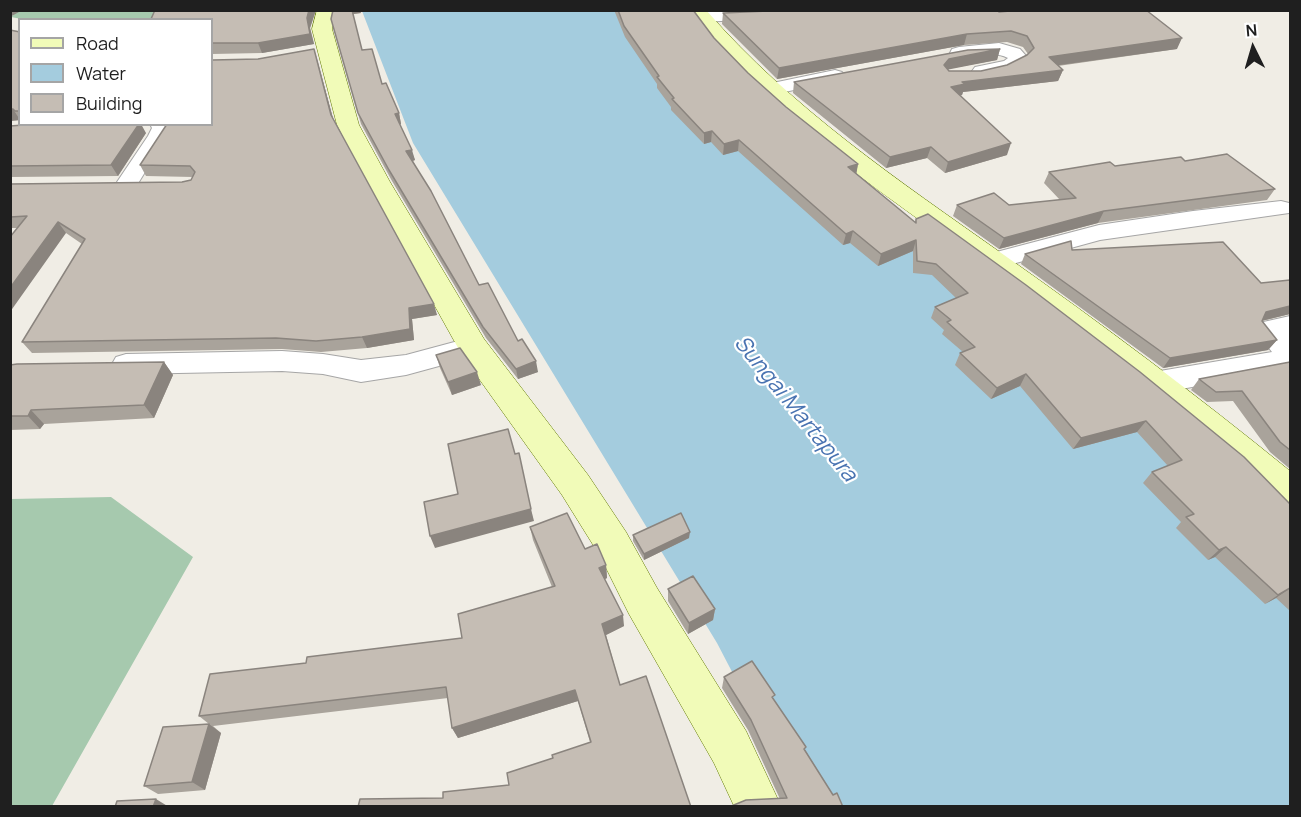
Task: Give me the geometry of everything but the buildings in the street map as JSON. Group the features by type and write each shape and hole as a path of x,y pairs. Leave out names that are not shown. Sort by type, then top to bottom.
{"street":[{"path":"327,10 318,52 333,66 348,125 356,141 473,347 575,485 613,544 643,601 730,747 758,807"},
{"path":"698,14 783,15"},
{"path":"698,14 728,48 770,89 869,174 994,261 1244,452 1290,492"},
{"path":"942,56 1001,50 1012,52 1020,58 1004,67 963,74"},
{"path":"770,89 856,71"},
{"path":"126,185 159,136 161,126"},
{"path":"103,185 158,184"},
{"path":"994,261 1099,233 1193,218 1281,208"},
{"path":"1290,326 1269,330 1290,354"},
{"path":"98,364 290,361 361,370 406,365 473,347"},
{"path":"1154,383 1290,359"}],"green space":[{"path":"19,10 165,11 160,18 11,17"},
{"path":"111,497 193,557 52,806 11,806 11,499"}],"water":[{"name":"Sungai Martapura","path":"362,11 673,11 697,47 943,249 1290,522 1290,806 802,806 717,643 413,143"}]}
